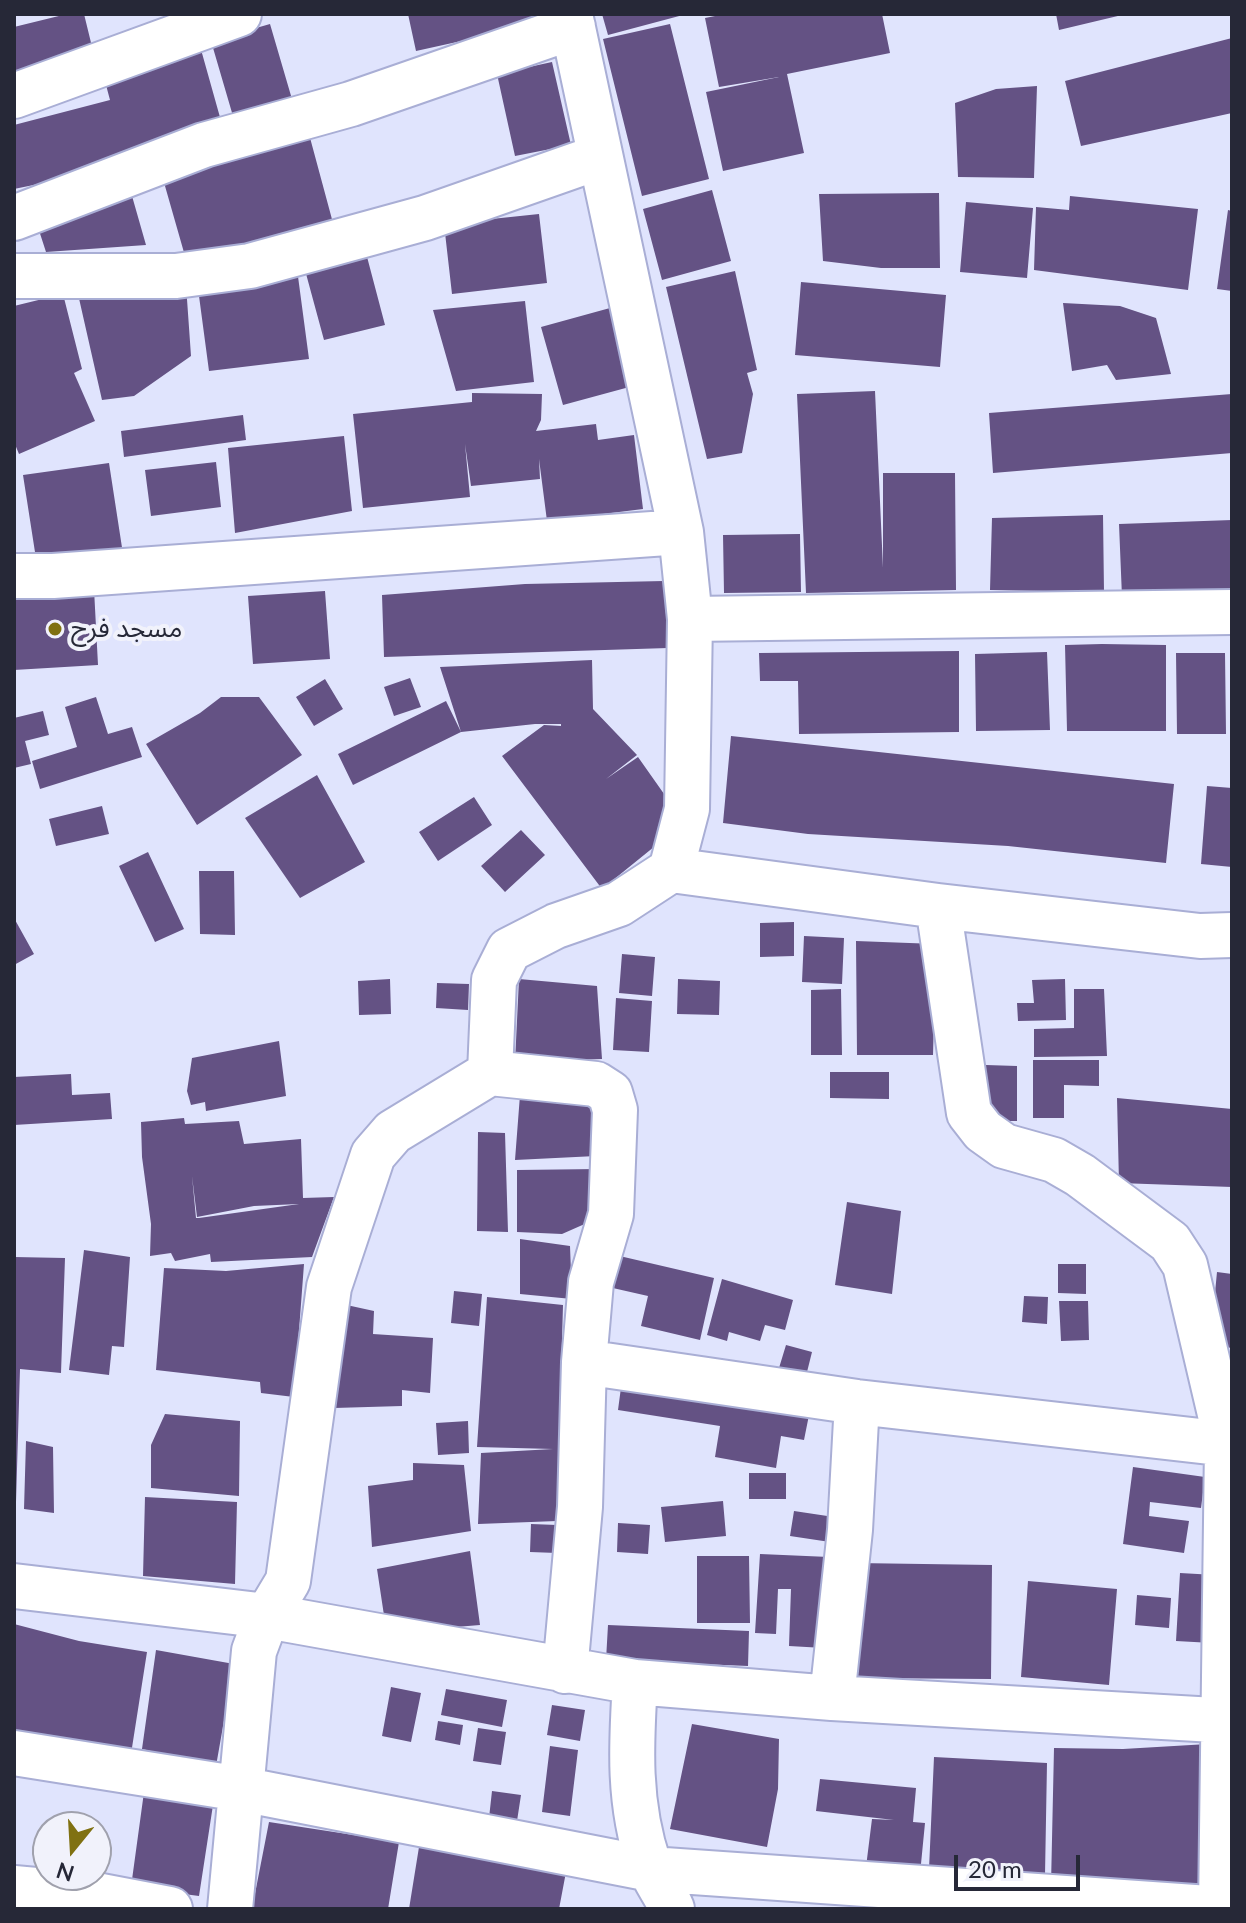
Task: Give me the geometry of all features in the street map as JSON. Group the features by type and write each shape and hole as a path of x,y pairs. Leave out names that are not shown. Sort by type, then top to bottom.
{"street":[{"path":"14,96 239,14"},
{"path":"14,218 204,145 351,104 572,20 681,532 690,619 687,809 671,870"},
{"path":"14,276 176,276 250,266 425,218 599,157"},
{"path":"14,576 68,575 681,532"},
{"path":"690,619 1232,612"},
{"path":"490,1073 494,980 509,950 556,926 619,904 671,870 938,906 1200,936 1232,935"},
{"path":"14,1753 241,1789 650,1869 1222,1909 1229,1721 1227,1444 1220,1369 1185,1265 1170,1242 1080,1175 1054,1160 1004,1146 983,1131 969,1113 938,906"},
{"path":"230,1909 254,1651 267,1616 288,1581 329,1287 373,1155 393,1132 490,1073 596,1084 610,1093 615,1110 611,1214 591,1282 584,1362 580,1507 565,1671"},
{"path":"584,1362 857,1402 1227,1444"},
{"path":"832,1698 850,1530 857,1402"},
{"path":"14,1586 267,1616 635,1682 832,1698 1229,1721"},
{"path":"635,1682 631,1750 635,1819 650,1869 672,1909"},
{"path":"14,1888 102,1896 170,1909"}],"building":[{"path":"67,14 84,14 95,59 14,78 14,27"},
{"path":"408,14 541,14 543,23 416,51"},
{"path":"602,14 683,14 683,15 608,35"},
{"path":"725,14 882,14 890,53 787,74 804,153 723,171 706,92 779,77 719,87 705,18"},
{"path":"1056,14 1122,14 1122,15 1059,30"},
{"path":"270,24 294,106 235,123 211,41"},
{"path":"670,24 709,179 642,196 603,39"},
{"path":"1232,38 1232,113 1081,146 1065,81"},
{"path":"200,46 223,128 58,180 14,189 14,125 110,100 102,70"},
{"path":"552,62 571,145 515,156 497,74"},
{"path":"1037,86 1034,178 958,177 955,103 996,89"},
{"path":"309,134 333,223 187,263 161,172"},
{"path":"130,189 146,245 46,252 34,215"},
{"path":"712,190 731,261 662,280 643,209"},
{"path":"939,193 940,268 881,268 823,261 819,194"},
{"path":"1070,196 1198,209 1188,290 1034,270 1036,207 1069,210"},
{"path":"966,202 1033,208 1027,278 960,272"},
{"path":"1228,210 1232,211 1232,291 1217,289"},
{"path":"539,214 547,283 452,294 444,224"},
{"path":"366,253 385,325 324,340 305,270"},
{"path":"297,269 309,359 209,371 197,281"},
{"path":"735,271 757,370 747,373 753,394 742,453 707,459 666,287"},
{"path":"801,282 946,295 940,367 795,355"},
{"path":"186,285 191,356 134,396 102,400 78,294"},
{"path":"63,294 82,369 74,373 95,421 19,454 14,442 14,306"},
{"path":"525,301 534,382 456,391 433,310"},
{"path":"1063,303 1120,306 1156,318 1171,374 1116,380 1107,365 1072,371"},
{"path":"610,308 633,386 563,405 541,327"},
{"path":"875,391 883,568 883,473 955,473 956,590 806,593 797,394"},
{"path":"472,393 542,394 541,420 536,431 596,424 598,440 634,435 643,509 547,521 539,459 540,479 471,486 465,444 470,497 363,508 353,414 472,402"},
{"path":"1232,394 1232,453 993,473 989,413"},
{"path":"243,415 246,440 124,457 121,431"},
{"path":"344,436 352,511 235,533 228,448"},
{"path":"216,462 221,507 151,516 145,470"},
{"path":"109,463 123,554 37,565 23,475"},
{"path":"1103,515 1104,592 990,590 992,518"},
{"path":"1232,520 1232,594 1122,597 1119,524"},
{"path":"800,534 801,592 724,593 723,535"},
{"path":"664,581 668,648 384,657 382,595 525,584"},
{"name":"مسجد فرح","path":"94,589 98,665 14,670 14,593"},
{"path":"325,591 330,659 253,664 248,596"},
{"path":"1065,645 1166,645 1166,731 1067,731"},
{"path":"959,651 959,732 799,734 798,681 760,681 759,653"},
{"path":"1047,652 1050,730 976,731 975,654"},
{"path":"1176,653 1225,653 1226,734 1177,734"},
{"path":"592,660 593,709 637,755 606,779 638,757 669,801 665,838 602,889 502,756 544,725 561,724 535,724 461,732 440,667"},
{"path":"410,678 421,707 394,716 384,687"},
{"path":"325,679 343,709 314,726 296,697"},
{"path":"96,697 108,734 132,727 142,757 40,789 32,761 77,747 65,707"},
{"path":"221,697 259,697 302,755 197,825 146,744 200,713"},
{"path":"446,701 461,732 353,785 338,754"},
{"path":"43,711 49,735 25,741 31,764 14,768 14,718"},
{"path":"731,736 1174,784 1166,863 1008,846 808,834 723,823"},
{"path":"317,775 365,862 300,898 245,818"},
{"path":"1207,786 1232,788 1232,867 1201,864"},
{"path":"474,797 492,825 438,861 419,832"},
{"path":"102,806 109,834 56,846 49,819"},
{"path":"521,830 545,855 505,892 481,866"},
{"path":"148,852 184,929 155,942 119,866"},
{"path":"199,871 234,871 235,935 200,934"},
{"path":"14,918 34,954 14,965"},
{"path":"794,922 794,956 760,957 760,923"},
{"path":"804,936 844,938 842,984 802,982"},
{"path":"856,941 936,944 933,1055 857,1055"},
{"path":"622,954 655,957 652,996 619,993"},
{"path":"390,979 391,1014 359,1015 358,981"},
{"path":"519,979 597,986 602,1059 515,1062"},
{"path":"678,979 720,981 719,1015 677,1014"},
{"path":"1065,979 1066,1020 1018,1021 1017,1003 1034,1003 1032,980"},
{"path":"437,983 469,984 468,1010 436,1008"},
{"path":"841,989 842,1055 811,1055 811,990"},
{"path":"1074,989 1104,989 1107,1056 1034,1057 1034,1029 1074,1028"},
{"path":"616,998 652,1001 649,1052 613,1050"},
{"path":"279,1041 286,1096 206,1111 205,1102 191,1105 187,1091 192,1058"},
{"path":"1033,1060 1099,1060 1099,1086 1064,1085 1064,1118 1033,1118"},
{"path":"986,1065 1017,1066 1017,1121 985,1121"},
{"path":"830,1072 889,1072 889,1099 830,1098"},
{"path":"71,1074 72,1095 110,1093 112,1119 14,1125 14,1077"},
{"path":"520,1095 598,1105 596,1156 515,1160"},
{"path":"1117,1098 1232,1109 1232,1187 1119,1183"},
{"path":"184,1118 185,1124 239,1121 244,1144 301,1139 303,1198 334,1197 312,1257 211,1262 210,1254 175,1261 171,1253 150,1256 151,1224 142,1157 141,1122","holes":["192,1176 197,1217 254,1206 299,1204 196,1218"]},
{"path":"478,1132 505,1133 508,1232 477,1231"},
{"path":"598,1169 596,1219 562,1234 517,1232 517,1170"},
{"path":"847,1202 901,1211 892,1294 835,1285"},
{"path":"520,1239 570,1246 572,1299 520,1294"},
{"path":"84,1250 130,1257 124,1347 112,1346 109,1375 69,1370"},
{"path":"611,1254 714,1278 700,1340 641,1326 648,1296 604,1286"},
{"path":"14,1257 65,1258 61,1373 20,1369 16,1502 14,1502"},
{"path":"304,1264 294,1397 261,1393 260,1382 156,1370 164,1268 226,1271"},
{"path":"1058,1264 1086,1264 1086,1294 1058,1293"},
{"path":"1217,1272 1232,1274 1232,1348 1210,1345"},
{"path":"722,1279 793,1300 785,1330 765,1325 760,1341 729,1332 727,1341 707,1335"},
{"path":"454,1291 482,1294 479,1326 451,1323"},
{"path":"1024,1296 1048,1297 1047,1324 1022,1322"},
{"path":"487,1297 563,1305 557,1521 478,1524 481,1453 553,1449 477,1447"},
{"path":"1059,1301 1088,1301 1089,1340 1061,1341"},
{"path":"342,1304 374,1311 373,1334 433,1338 430,1393 402,1390 402,1406 334,1408"},
{"path":"786,1345 812,1352 806,1376 779,1368"},
{"path":"622,1380 810,1410 804,1440 781,1436 776,1468 715,1457 720,1426 618,1410"},
{"path":"165,1414 240,1421 239,1496 151,1488 151,1445"},
{"path":"468,1421 469,1453 438,1455 436,1423"},
{"path":"26,1441 53,1447 54,1513 24,1509"},
{"path":"413,1463 464,1465 471,1531 372,1547 368,1486 413,1480"},
{"path":"1133,1467 1205,1477 1201,1508 1150,1502 1149,1516 1189,1521 1184,1553 1123,1544"},
{"path":"749,1473 786,1473 786,1499 749,1499"},
{"path":"145,1497 237,1502 235,1584 143,1576"},
{"path":"723,1501 726,1536 665,1542 661,1507"},
{"path":"794,1511 834,1517 830,1542 790,1536"},
{"path":"618,1523 650,1525 648,1554 617,1552"},
{"path":"531,1524 557,1525 557,1553 530,1552"},
{"path":"470,1551 480,1625 395,1632 385,1622 377,1569"},
{"path":"760,1554 829,1557 824,1648 789,1646 791,1589 778,1589 776,1634 755,1633"},
{"path":"697,1556 749,1556 750,1623 697,1623"},
{"path":"855,1563 992,1565 991,1679 854,1678"},
{"path":"1180,1573 1215,1575 1212,1643 1176,1641"},
{"path":"1028,1581 1117,1589 1109,1685 1021,1677"},
{"path":"1137,1595 1171,1598 1169,1628 1135,1625"},
{"path":"14,1624 79,1641 147,1652 131,1754 14,1732"},
{"path":"608,1625 749,1631 748,1666 606,1660"},
{"path":"156,1650 234,1664 216,1766 142,1749"},
{"path":"391,1687 421,1693 411,1742 382,1736"},
{"path":"446,1689 507,1700 502,1727 441,1715"},
{"path":"552,1705 585,1710 580,1741 547,1735"},
{"path":"438,1721 463,1725 460,1745 435,1740"},
{"path":"692,1724 779,1739 778,1789 767,1847 670,1829"},
{"path":"478,1728 506,1732 501,1765 473,1761"},
{"path":"1208,1744 1205,1893 1051,1885 1054,1748 1123,1749"},
{"path":"550,1746 578,1750 570,1816 542,1812"},
{"path":"934,1757 1047,1763 1045,1875 929,1869"},
{"path":"820,1779 916,1788 913,1822 925,1823 920,1874 866,1867 872,1819 894,1820 816,1811"},
{"path":"492,1791 521,1795 517,1821 489,1818"},
{"path":"144,1792 213,1805 199,1896 131,1887"},
{"path":"269,1822 399,1842 388,1909 252,1909"},
{"path":"419,1847 566,1872 559,1909 409,1909"}],"place":[{"name":"مسجد فرح","path":"55,629"}]}
